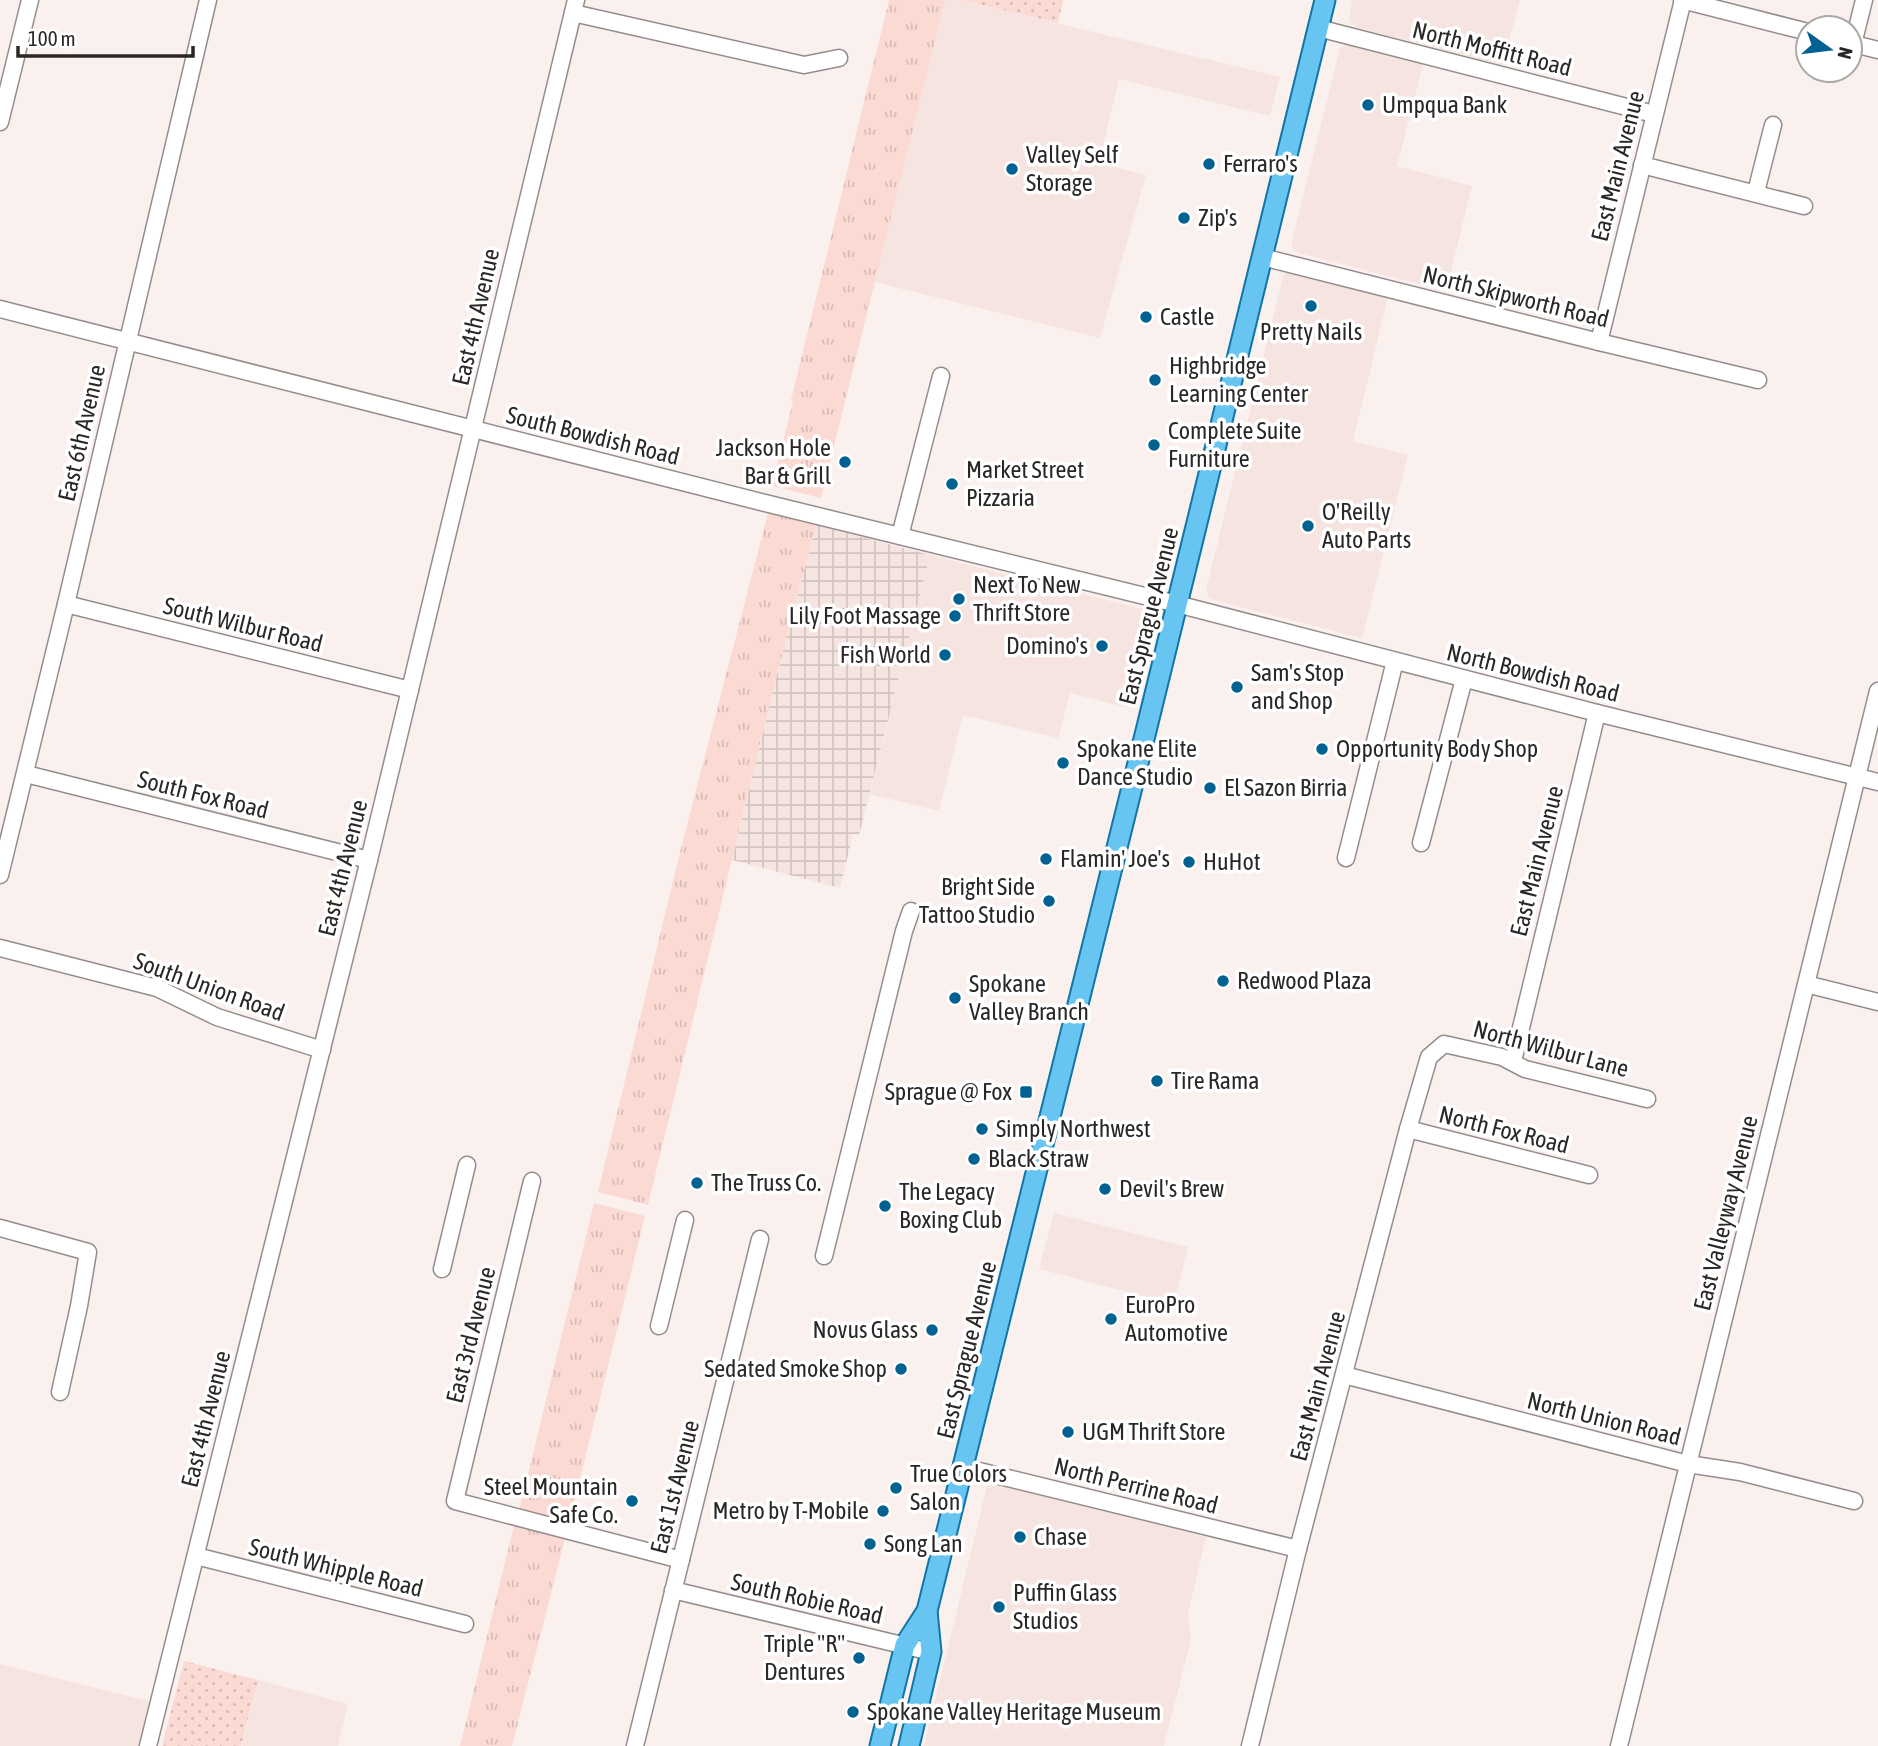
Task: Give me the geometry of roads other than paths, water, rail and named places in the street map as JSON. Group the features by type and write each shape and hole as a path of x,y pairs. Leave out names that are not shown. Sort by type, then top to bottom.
{"main road":[{"name":"East Sprague Avenue","path":"880,1746 905,1645 927,1611 1325,0"},
{"name":"East Sprague Avenue","path":"909,1746 931,1652 927,1611"}],"street":[{"path":"0,121 30,0"},
{"name":"East 6th Avenue","path":"0,875 208,0"},
{"path":"1683,0 1794,28"},
{"name":"East Main Avenue","path":"1599,342 1683,0"},
{"path":"574,7 804,65 839,58"},
{"name":"East 4th Avenue","path":"148,1746 369,860 574,7"},
{"name":"North Moffitt Road","path":"1318,28 1654,114"},
{"path":"1756,192 1773,125"},
{"path":"1642,165 1804,205"},
{"name":"North Skipworth Road","path":"1262,257 1758,380"},
{"name":"South Bowdish Road","path":"0,309 1177,604"},
{"path":"900,536 941,376"},
{"name":"South Wilbur Road","path":"66,604 410,690"},
{"name":"North Bowdish Road","path":"1177,604 1597,713 1878,782"},
{"path":"1346,858 1395,661"},
{"path":"1421,844 1464,678"},
{"name":"East Valleyway Avenue","path":"1619,1746 1878,691"},
{"name":"East Main Avenue","path":"1513,1061 1597,713"},
{"name":"South Fox Road","path":"26,774 369,860"},
{"path":"824,1256 911,911"},
{"name":"South Union Road","path":"0,948 157,988 217,1017 322,1050"},
{"path":"1806,984 1878,1002"},
{"name":"East Main Avenue","path":"1250,1746 1298,1549 1408,1129 1429,1057 1444,1044"},
{"name":"North Wilbur Lane","path":"1444,1044 1502,1057 1525,1069 1647,1098"},
{"name":"North Fox Road","path":"1408,1129 1589,1175"},
{"path":"442,1269 467,1165"},
{"name":"East 3rd Avenue","path":"532,1181 455,1501 681,1560"},
{"path":"659,1326 685,1220"},
{"path":"0,1228 88,1252 60,1392"},
{"name":"East 1st Avenue","path":"635,1746 760,1240"},
{"name":"North Union Road","path":"1344,1375 1688,1464 1740,1472 1854,1501"},
{"name":"North Perrine Road","path":"963,1467 1298,1549"},
{"name":"South Whipple Road","path":"196,1556 465,1624"},
{"name":"South Robie Road","path":"673,1590 931,1652"}],"place":[{"name":"Umpqua Bank","path":"1368,105"},
{"name":"Ferraro's","path":"1209,164"},
{"name":"Valley Self Storage","path":"1012,169"},
{"name":"Zip's","path":"1184,218"},
{"name":"Pretty Nails","path":"1311,306"},
{"name":"Castle","path":"1146,317"},
{"name":"Highbridge Learning Center","path":"1155,380"},
{"name":"Complete Suite Furniture","path":"1154,445"},
{"name":"Jackson Hole Bar & Grill","path":"845,462"},
{"name":"Market Street Pizzaria","path":"952,484"},
{"name":"O'Reilly Auto Parts","path":"1308,526"},
{"name":"Next To New Thrift Store","path":"959,599"},
{"name":"Lily Foot Massage","path":"955,616"},
{"name":"Domino's","path":"1102,646"},
{"name":"Fish World","path":"945,655"},
{"name":"Sam's Stop and Shop","path":"1237,687"},
{"name":"Opportunity Body Shop","path":"1322,749"},
{"name":"Spokane Elite Dance Studio","path":"1063,763"},
{"name":"El Sazon Birria","path":"1210,788"},
{"name":"Flamin' Joe's","path":"1046,859"},
{"name":"HuHot","path":"1189,862"},
{"name":"Bright Side Tattoo Studio","path":"1049,901"},
{"name":"Redwood Plaza","path":"1223,981"},
{"name":"Spokane Valley Branch","path":"955,998"},
{"name":"Tire Rama","path":"1157,1081"},
{"name":"Sprague @ Fox","path":"1026,1092"},
{"name":"Simply Northwest","path":"982,1129"},
{"name":"Black Straw","path":"974,1159"},
{"name":"The Truss Co.","path":"697,1183"},
{"name":"Devil's Brew","path":"1105,1189"},
{"name":"The Legacy Boxing Club","path":"885,1206"},
{"name":"EuroPro Automotive","path":"1111,1319"},
{"name":"Novus Glass","path":"932,1330"},
{"name":"Sedated Smoke Shop","path":"901,1369"},
{"name":"UGM Thrift Store","path":"1068,1432"},
{"name":"True Colors Salon","path":"896,1488"},
{"name":"Steel Mountain Safe Co.","path":"632,1501"},
{"name":"Metro by T-Mobile","path":"883,1511"},
{"name":"Chase","path":"1020,1537"},
{"name":"Song Lan","path":"870,1544"},
{"name":"Puffin Glass Studios","path":"999,1607"},
{"name":"Triple \"R\" Dentures","path":"859,1658"},
{"name":"Spokane Valley Heritage Museum","path":"853,1712"}]}
